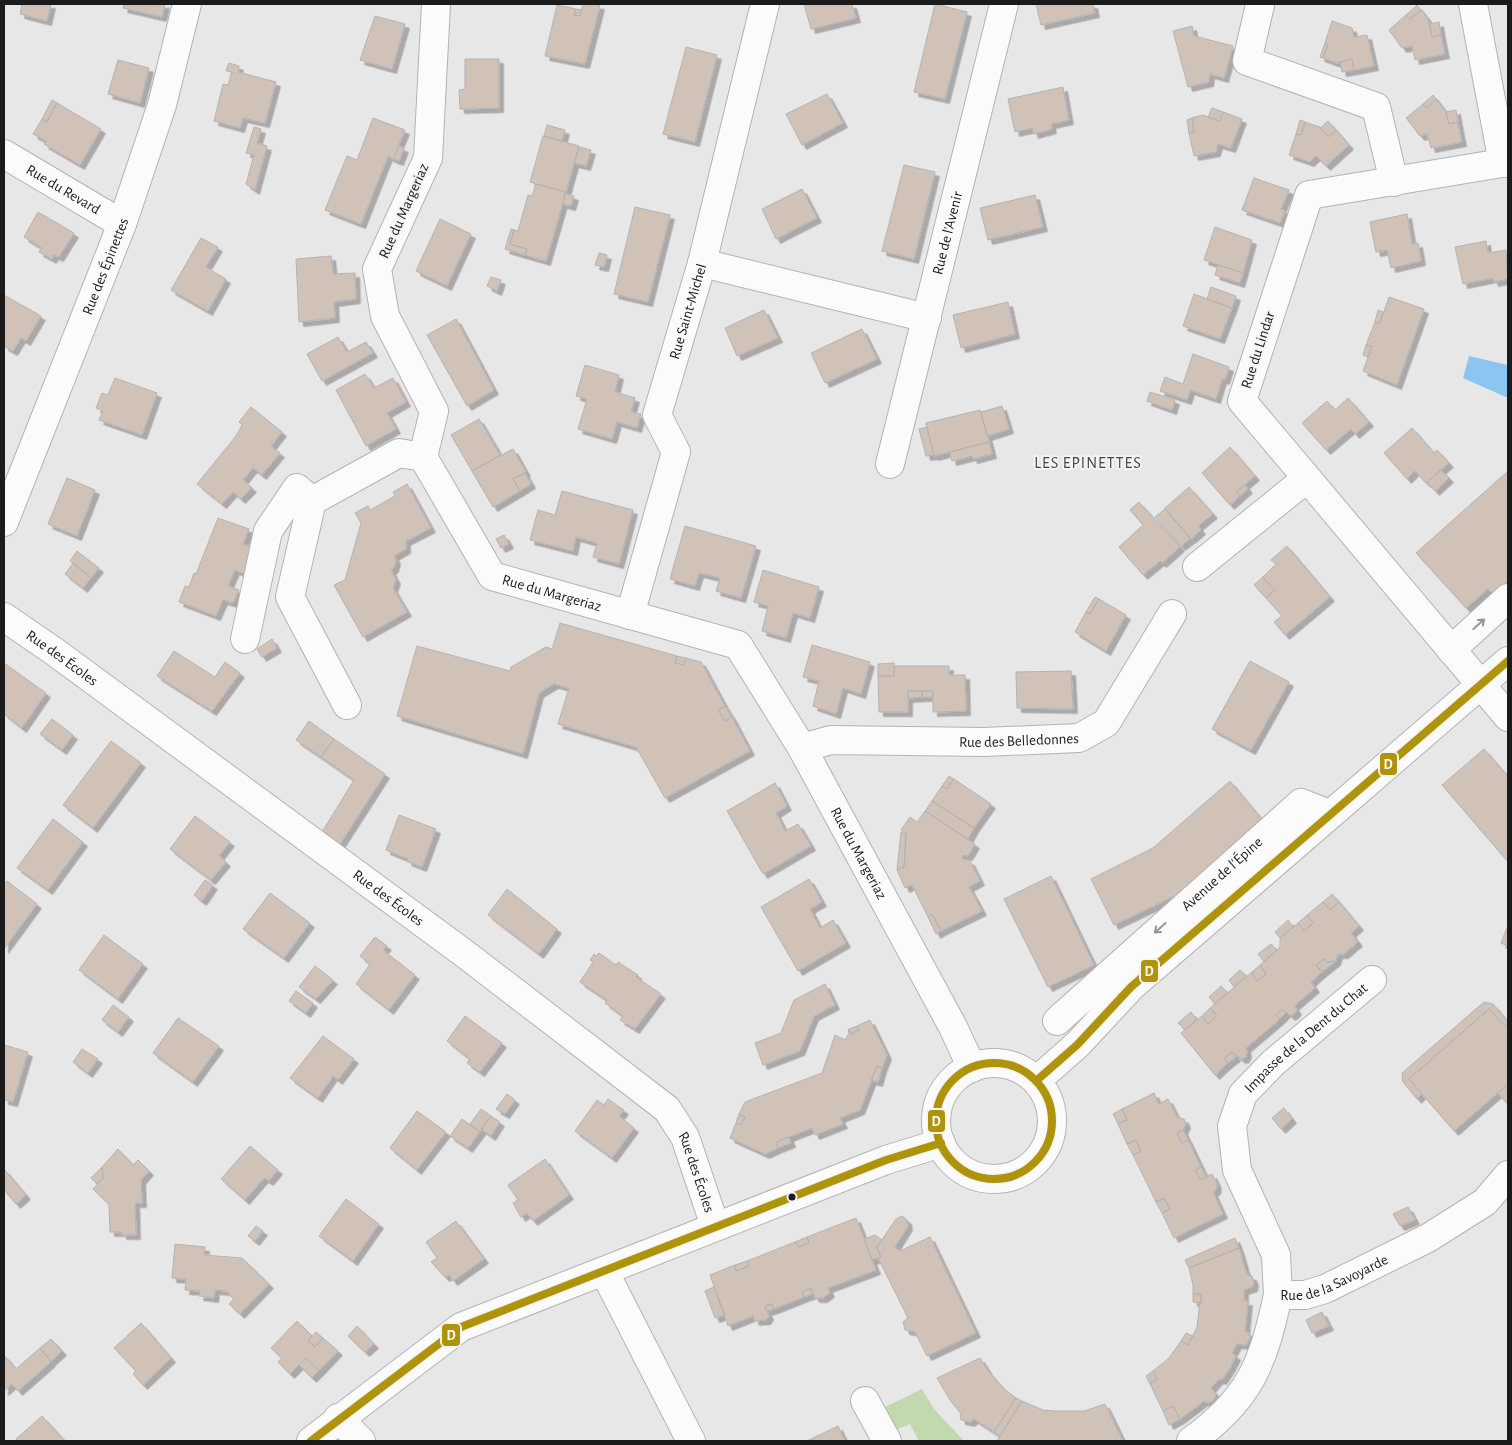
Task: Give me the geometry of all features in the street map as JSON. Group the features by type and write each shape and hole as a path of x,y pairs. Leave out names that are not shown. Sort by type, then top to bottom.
{"street":[{"name":"Rue des Épinettes","path":"4,522 122,224 162,105 187,4"},
{"name":"Rue du Margeriaz","path":"436,4 428,158 377,269 385,316 434,411 422,457 492,576 738,645 802,748 953,1027 972,1068"},
{"name":"Rue Saint-Michel","path":"630,615 676,452 657,415 702,263 765,4"},
{"name":"Rue de l'Avenir","path":"890,464 1004,4"},
{"path":"1473,4 1506,162"},
{"path":"1260,5 1247,61 1376,107 1394,182"},
{"name":"Rue du Revard","path":"4,154 122,224"},
{"name":"Rue du Lindar","path":"1506,162 1308,195 1242,401 1508,717"},
{"path":"702,263 927,318"},
{"path":"348,705 290,597 312,501 399,453 422,457"},
{"path":"1197,567 1306,479"},
{"path":"245,639 268,531 296,488 312,501"},
{"path":"1451,650 1508,598"},
{"name":"Rue des Belledonnes","path":"802,748 831,740 984,742 1079,738 1106,723 1172,614"},
{"name":"Rue des Écoles","path":"4,617 55,652 457,948 668,1109 685,1137 714,1226"},
{"name":"Avenue de l'Épine","path":"1056,1021 1125,976 1329,814 1508,661"},
{"name":"Avenue de l'Épine","path":"1036,1082 1077,1045 1125,976 1301,803 1329,814"},
{"name":"Impasse de la Dent du Chat","path":"1278,1295 1276,1255 1237,1170 1232,1126 1243,1094 1273,1063 1372,980"},
{"path":"990,1063 1010,1065 1028,1074 1036,1082 1041,1086 1049,1102 1052,1120 1050,1139 1040,1157 1026,1170 1008,1178 989,1180 970,1174 954,1163 941,1143 937,1129 937,1109 944,1093 955,1079 972,1068 990,1063"},
{"path":"310,1441 461,1326 886,1160 941,1143"},
{"name":"Rue de la Savoyarde","path":"1191,1441 1217,1421 1244,1392 1263,1356 1278,1295 1305,1295 1325,1289 1428,1238 1486,1202 1508,1175"},
{"path":"604,1271 691,1441"},
{"path":"865,1402 887,1441"},
{"path":"338,1418 361,1441"}],"green space":[{"path":"922,1389 934,1409 964,1441 919,1441 910,1424 888,1433 877,1411"}],"water":[{"path":"1469,356 1508,365 1508,398 1463,378"}],"building":[{"path":"22,4 51,4 47,21 20,14"},
{"path":"124,4 165,4 162,17 123,8"},
{"path":"583,4 600,5 585,64 545,56 557,5 576,9 574,15 580,16"},
{"path":"804,4 852,4 856,18 811,29"},
{"path":"935,4 967,12 945,99 914,92"},
{"path":"1036,4 1093,4 1095,13 1041,25"},
{"path":"1417,5 1421,10 1410,19 1406,15"},
{"path":"576,9 581,10 580,16 574,15"},
{"path":"1421,10 1428,19 1432,37 1441,35 1445,54 1415,60 1412,46 1402,48 1389,30 1406,15 1410,19"},
{"path":"375,16 405,24 392,69 360,60"},
{"path":"1332,21 1352,28 1354,37 1367,35 1374,66 1354,70 1352,59 1337,63 1323,58 1328,44 1325,43"},
{"path":"1439,22 1441,35 1432,37 1430,24"},
{"path":"1192,26 1194,36 1233,46 1224,78 1210,74 1209,82 1188,87 1173,31"},
{"path":"1325,43 1328,44 1323,58 1320,57"},
{"path":"686,47 717,55 695,142 663,134"},
{"path":"465,59 499,59 499,108 460,109 459,90 465,89"},
{"path":"1352,59 1354,70 1342,72 1340,62"},
{"path":"118,60 149,68 140,103 108,94"},
{"path":"229,63 239,66 238,72 276,82 265,123 243,118 240,128 214,121 223,84 228,85 232,72 226,71"},
{"path":"1063,87 1069,120 1051,124 1052,129 1034,134 1032,128 1015,132 1008,99"},
{"path":"827,94 843,123 802,145 786,114"},
{"path":"1433,95 1436,99 1427,108 1423,104"},
{"path":"1436,99 1446,112 1449,124 1458,122 1462,142 1431,148 1427,134 1420,136 1406,118 1423,104 1427,108"},
{"path":"52,100 57,103 47,122 42,119"},
{"path":"57,103 101,129 80,165 44,144 46,141 33,134 42,119 47,122"},
{"path":"1212,108 1223,112 1220,121 1208,117"},
{"path":"1456,110 1458,122 1449,124 1446,112"},
{"path":"1223,112 1242,119 1231,148 1218,144 1216,152 1194,156 1189,133 1194,132 1192,118 1203,115 1220,121"},
{"path":"373,118 405,130 393,159 388,156 361,224 325,210 347,156 357,160"},
{"path":"1192,118 1194,132 1189,133 1187,120"},
{"path":"1300,120 1305,122 1301,135 1296,134"},
{"path":"1328,121 1336,130 1328,137 1320,128"},
{"path":"1305,122 1320,127 1328,137 1336,130 1349,145 1326,166 1316,156 1310,162 1289,155 1296,134 1301,135"},
{"path":"547,125 565,130 562,141 544,136"},
{"path":"254,127 261,129 257,143 267,146 255,190 246,184 254,155 246,153"},
{"path":"543,136 579,146 566,192 530,182"},
{"path":"399,146 404,148 399,161 393,159"},
{"path":"579,147 591,150 586,166 574,163"},
{"path":"904,165 935,172 914,259 882,251"},
{"path":"1254,178 1289,190 1281,209 1285,211 1280,223 1242,210"},
{"path":"536,184 566,192 546,261 525,255 527,249 510,244 514,230 518,231 528,195 532,196"},
{"path":"802,189 817,218 776,239 762,209"},
{"path":"565,193 574,196 571,206 563,204"},
{"path":"1035,195 1043,227 988,240 980,208"},
{"path":"635,207 670,215 648,302 614,294"},
{"path":"38,212 74,233 59,257 54,255 52,259 39,252 42,248 24,237"},
{"path":"1407,214 1412,244 1418,243 1421,261 1391,268 1387,250 1376,252 1370,222"},
{"path":"440,219 471,234 447,286 416,271"},
{"path":"1215,227 1252,240 1243,273 1204,260"},
{"path":"511,229 514,230 510,244 527,249 525,255 505,249"},
{"path":"201,238 218,247 206,267 226,279 208,311 171,290"},
{"path":"1486,241 1488,253 1506,250 1508,279 1494,282 1493,278 1463,284 1455,247"},
{"path":"599,253 607,255 604,267 595,265"},
{"path":"331,256 333,274 355,273 356,299 334,302 335,318 299,322 296,259"},
{"path":"1218,265 1243,273 1240,283 1215,275"},
{"path":"491,277 501,280 497,291 487,286"},
{"path":"1211,287 1236,296 1232,308 1207,299"},
{"path":"1194,294 1232,308 1220,339 1183,326"},
{"path":"4,295 41,316 26,341 21,338 13,351 4,346"},
{"path":"1389,297 1424,309 1397,385 1363,371 1372,346 1366,345 1375,322 1380,323"},
{"path":"1008,302 1015,334 961,348 953,315"},
{"path":"764,310 778,338 737,356 725,328"},
{"path":"1378,310 1383,312 1380,323 1375,322"},
{"path":"456,319 494,390 467,406 427,335"},
{"path":"862,329 877,359 825,383 811,353"},
{"path":"338,337 347,352 366,342 373,353 322,381 307,354"},
{"path":"1366,345 1372,346 1368,357 1363,355"},
{"path":"1193,354 1229,367 1225,380 1222,379 1216,399 1190,390 1187,400 1160,391 1165,377 1183,384"},
{"path":"585,365 619,375 615,392 635,398 631,412 641,414 637,428 617,422 612,439 578,429 587,399 576,396"},
{"path":"365,374 374,388 393,378 406,402 387,413 396,429 366,446 336,390"},
{"path":"115,378 157,393 142,435 99,420 103,411 96,408 102,393 108,395"},
{"path":"1150,392 1175,400 1172,410 1147,401"},
{"path":"1348,398 1369,422 1355,434 1351,429 1326,450 1302,423 1327,401 1335,410"},
{"path":"1002,406 1009,429 987,436 981,412"},
{"path":"251,407 282,432 271,446 280,453 262,475 253,468 243,480 252,488 241,499 233,492 222,504 197,484 236,436 242,425 239,422"},
{"path":"980,410 989,442 934,456 926,423"},
{"path":"479,419 500,455 472,471 451,435"},
{"path":"927,427 934,455 926,456 919,429"},
{"path":"1412,428 1434,453 1437,450 1449,463 1426,483 1415,471 1407,479 1384,453"},
{"path":"989,442 992,454 973,459 972,456 952,461 950,452"},
{"path":"1230,447 1255,476 1236,492 1240,496 1230,505 1202,473"},
{"path":"513,449 526,472 513,479 520,491 493,507 472,471"},
{"path":"1441,470 1449,478 1435,491 1427,482"},
{"path":"1508,471 1508,581 1493,594 1488,589 1466,608 1416,553"},
{"path":"525,473 531,484 520,491 513,479"},
{"path":"67,478 95,490 77,536 48,524"},
{"path":"407,484 431,528 406,541 406,549 394,556 396,560 394,568 391,570 396,580 393,588 407,612 363,637 334,585 345,580 361,523 355,513 368,506 370,510 395,496 393,492"},
{"path":"1245,485 1248,489 1240,496 1236,492"},
{"path":"1189,487 1213,514 1198,526 1201,530 1191,539 1165,508"},
{"path":"562,491 633,510 619,564 593,557 597,543 576,537 573,551 530,540 538,510 555,515"},
{"path":"1139,502 1180,547 1162,563 1160,561 1143,575 1119,547 1143,525 1130,510"},
{"path":"1165,509 1190,539 1181,546 1155,517"},
{"path":"218,518 249,529 243,544 254,548 244,574 235,570 228,586 239,590 233,603 223,600 216,616 179,602 185,586 189,587 194,573 196,574"},
{"path":"685,526 756,546 741,598 716,591 720,578 699,573 695,586 670,579"},
{"path":"504,535 509,544 501,548 496,539"},
{"path":"1287,546 1330,597 1285,635 1274,622 1282,616 1266,598 1275,590 1263,577 1276,564 1271,560"},
{"path":"77,551 99,568 91,578 70,561"},
{"path":"73,563 91,578 83,588 65,574"},
{"path":"763,570 819,587 810,618 793,613 786,638 762,631 768,606 754,602"},
{"path":"1263,577 1275,590 1266,598 1254,585"},
{"path":"1095,597 1099,599 1090,614 1086,612"},
{"path":"1099,599 1126,615 1106,651 1075,632 1086,612 1090,614"},
{"path":"560,623 677,656 675,663 684,665 686,658 701,662 725,706 718,710 725,721 732,717 750,751 665,798 636,747 558,724 569,688 554,684 539,693 523,754 397,716 417,646 510,671 511,667 546,647 552,649"},
{"path":"272,639 277,648 262,657 257,649"},
{"path":"812,645 870,662 861,694 843,688 836,714 813,706 819,681 803,677"},
{"path":"174,651 215,677 225,662 240,673 212,711 157,676"},
{"path":"677,656 686,658 684,665 675,663"},
{"path":"1250,661 1289,682 1251,750 1212,729"},
{"path":"4,663 46,693 22,728 4,714"},
{"path":"894,663 894,676 878,676 878,664"},
{"path":"894,666 949,666 949,675 965,675 966,711 933,712 933,691 908,691 908,712 879,712 878,676 894,676"},
{"path":"1071,671 1073,709 1017,708 1016,672"},
{"path":"908,691 922,691 922,697 908,698"},
{"path":"922,691 933,691 933,697 922,697"},
{"path":"725,706 732,717 725,721 718,710"},
{"path":"52,719 73,735 62,750 40,734"},
{"path":"309,721 334,739 321,757 296,740"},
{"path":"334,739 385,774 340,844 322,832 354,780 321,757"},
{"path":"111,741 141,763 93,828 63,805"},
{"path":"1484,749 1508,777 1508,862 1442,785"},
{"path":"949,776 954,779 947,789 942,786"},
{"path":"954,779 991,804 974,828 932,801 942,786 947,789"},
{"path":"1230,781 1263,821 1185,891 1114,925 1091,879 1153,848"},
{"path":"775,783 787,806 776,813 785,831 798,824 811,846 763,874 727,811"},
{"path":"932,801 974,828 968,839 925,811"},
{"path":"925,811 975,844 968,856 963,855 962,859 970,861 980,881 969,887 982,911 941,931 932,914 928,917 912,885 905,888 897,870 904,867 906,834 901,830 910,817 917,822"},
{"path":"399,815 436,829 422,867 386,850"},
{"path":"195,816 230,842 219,856 226,862 211,880 170,849"},
{"path":"53,819 83,842 48,890 17,868"},
{"path":"901,832 906,834 904,867 897,870"},
{"path":"1051,876 1094,965 1048,987 1004,899"},
{"path":"809,879 822,902 810,909 820,928 833,920 846,943 798,971 761,907"},
{"path":"205,880 213,885 202,901 194,895"},
{"path":"7,881 37,904 4,949 4,885"},
{"path":"507,889 557,929 539,954 488,915"},
{"path":"270,893 310,923 284,958 243,929"},
{"path":"1332,894 1339,902 1330,910 1323,902"},
{"path":"1323,902 1330,910 1339,902 1359,926 1351,933 1358,942 1344,954 1338,954 1336,961 1327,962 1324,959 1316,965 1322,972 1311,982 1315,988 1294,1006 1297,1010 1295,1013 1291,1016 1282,1009 1276,1015 1280,1019 1246,1048 1245,1058 1241,1059 1232,1052 1224,1059 1228,1063 1215,1075 1181,1033 1202,1016 1208,1024 1217,1016 1210,1008 1252,972 1257,981 1266,974 1260,965 1280,947 1280,938 1298,923 1304,931 1313,923 1307,915"},
{"path":"932,914 941,931 936,934 928,917"},
{"path":"1307,915 1313,923 1304,931 1298,923"},
{"path":"1288,920 1293,927 1280,938 1275,932"},
{"path":"1508,925 1508,946 1501,943"},
{"path":"104,935 143,964 118,999 79,970"},
{"path":"375,937 387,946 383,950 415,975 389,1010 356,984 370,964 360,956"},
{"path":"1271,944 1277,950 1264,962 1258,954"},
{"path":"599,953 616,965 618,962 638,975 636,977 661,994 635,1029 620,1020 623,1016 605,1003 607,1000 580,982 593,962 590,960 594,954 596,956"},
{"path":"1324,959 1327,962 1336,961 1322,972 1316,965"},
{"path":"1260,965 1266,974 1257,981 1252,972"},
{"path":"315,966 333,980 316,999 299,987"},
{"path":"1240,970 1247,976 1234,987 1229,980"},
{"path":"825,984 835,1005 814,1016 800,1051 763,1065 755,1043 781,1033 794,1000"},
{"path":"1221,986 1228,993 1215,1004 1209,997"},
{"path":"296,991 313,1003 306,1013 289,1001"},
{"path":"1484,1002 1493,1004 1508,1022 1508,1029 1489,1009 1409,1079 1422,1094 1417,1099 1403,1082 1402,1073"},
{"path":"113,1005 129,1017 118,1032 102,1020"},
{"path":"1210,1008 1217,1016 1208,1024 1202,1016"},
{"path":"1282,1009 1286,1013 1280,1019 1276,1015"},
{"path":"1489,1009 1508,1029 1508,1084 1454,1131 1409,1079"},
{"path":"1191,1012 1197,1019 1185,1030 1178,1023"},
{"path":"465,1016 502,1043 480,1072 467,1063 470,1059 447,1041"},
{"path":"178,1018 219,1046 193,1082 153,1053"},
{"path":"870,1020 887,1055 882,1068 877,1066 860,1110 840,1118 843,1124 815,1135 812,1128 776,1142 778,1148 765,1154 730,1138 736,1123 741,1125 745,1117 739,1114 745,1102 822,1073 835,1035 845,1040 849,1029 851,1034 859,1030 857,1026"},
{"path":"857,1026 859,1030 851,1034 849,1029"},
{"path":"323,1036 354,1059 338,1080 333,1076 318,1098 290,1078"},
{"path":"4,1045 28,1052 13,1102 4,1100"},
{"path":"82,1049 98,1059 88,1073 73,1062"},
{"path":"1232,1052 1236,1057 1228,1063 1224,1059"},
{"path":"877,1066 882,1068 878,1082 871,1080"},
{"path":"1508,1084 1508,1105 1498,1093"},
{"path":"1154,1093 1159,1104 1168,1099 1177,1117 1184,1119 1186,1124 1183,1130 1177,1133 1182,1143 1188,1140 1201,1167 1195,1170 1200,1180 1212,1174 1217,1184 1216,1190 1213,1192 1223,1214 1174,1238 1162,1213 1170,1209 1164,1198 1156,1202 1133,1155 1141,1151 1136,1140 1127,1144 1118,1124 1127,1120 1122,1109"},
{"path":"507,1094 515,1100 505,1114 496,1109"},
{"path":"608,1099 624,1110 619,1116 634,1128 612,1158 575,1131 597,1100 604,1105"},
{"path":"1284,1108 1292,1119 1281,1129 1272,1118"},
{"path":"481,1109 491,1116 480,1132 470,1124"},
{"path":"1122,1109 1127,1120 1118,1124 1113,1114"},
{"path":"417,1111 446,1132 417,1170 390,1148"},
{"path":"739,1114 745,1117 741,1125 736,1123"},
{"path":"491,1116 500,1122 491,1136 481,1129"},
{"path":"462,1119 480,1132 468,1148 450,1136"},
{"path":"1183,1130 1188,1140 1182,1143 1177,1133"},
{"path":"789,1137 791,1143 778,1148 776,1142"},
{"path":"1136,1140 1141,1151 1133,1155 1127,1144"},
{"path":"250,1146 278,1170 269,1181 264,1178 245,1200 221,1179"},
{"path":"118,1149 133,1165 138,1160 149,1171 141,1180 142,1203 135,1203 136,1235 122,1235 122,1232 110,1232 109,1204 93,1189 103,1178 102,1167"},
{"path":"545,1159 569,1195 533,1221 527,1213 521,1217 513,1203 518,1200 508,1185"},
{"path":"102,1167 103,1178 97,1184 91,1178"},
{"path":"1201,1167 1206,1177 1200,1180 1195,1170"},
{"path":"4,1169 26,1195 16,1204 4,1190"},
{"path":"1164,1198 1170,1209 1162,1213 1156,1202"},
{"path":"346,1199 379,1224 353,1261 319,1236"},
{"path":"1408,1207 1415,1220 1400,1226 1393,1214"},
{"path":"902,1216 907,1220 908,1226 895,1247 900,1251 930,1237 976,1333 927,1356 915,1332 905,1330 903,1322 908,1318 878,1258 881,1257 877,1247 896,1219"},
{"path":"856,1218 876,1270 828,1288 830,1293 823,1298 815,1298 810,1288 802,1292 804,1297 774,1309 772,1304 765,1306 769,1316 766,1320 755,1321 753,1316 728,1326 710,1275 735,1265 736,1271 749,1266 747,1261 795,1242 798,1247 809,1243 807,1237"},
{"path":"456,1221 484,1259 453,1281 449,1275 445,1277 431,1262 437,1258 426,1242"},
{"path":"256,1226 263,1231 255,1241 248,1236"},
{"path":"875,1235 882,1240 877,1247 881,1257 872,1260 864,1239"},
{"path":"807,1237 809,1243 798,1247 795,1242"},
{"path":"1235,1238 1239,1248 1189,1268 1185,1260"},
{"path":"175,1244 205,1247 204,1255 242,1258 269,1284 240,1314 229,1304 234,1299 226,1291 215,1290 214,1298 199,1296 200,1291 185,1290 186,1279 172,1278"},
{"path":"1239,1248 1247,1275 1252,1276 1254,1282 1253,1287 1244,1290 1244,1301 1248,1301 1245,1331 1249,1333 1250,1338 1246,1345 1237,1344 1232,1353 1236,1356 1230,1368 1222,1380 1219,1379 1211,1388 1216,1394 1214,1400 1209,1403 1204,1401 1180,1419 1173,1406 1163,1411 1150,1384 1157,1379 1153,1371 1169,1358 1181,1341 1188,1345 1197,1327 1201,1294 1193,1294 1189,1268"},
{"path":"747,1261 749,1266 736,1271 735,1265"},
{"path":"714,1287 725,1315 715,1318 705,1291"},
{"path":"810,1288 813,1294 804,1297 802,1292"},
{"path":"1193,1294 1201,1294 1202,1303 1193,1302"},
{"path":"772,1304 774,1309 767,1311 765,1306"},
{"path":"1322,1312 1329,1326 1312,1333 1306,1320"},
{"path":"297,1321 312,1336 308,1341 315,1347 323,1338 338,1351 319,1371 306,1358 290,1374 278,1362 282,1358 271,1348"},
{"path":"141,1323 171,1358 143,1385 133,1374 136,1371 114,1348"},
{"path":"357,1326 374,1344 365,1352 348,1336"},
{"path":"316,1332 323,1338 315,1347 308,1341"},
{"path":"1186,1333 1193,1336 1188,1345 1181,1341"},
{"path":"51,1339 62,1351 51,1361 40,1348"},
{"path":"40,1348 51,1362 18,1391 12,1384 4,1391 4,1355 16,1369"},
{"path":"306,1358 319,1371 312,1378 299,1365"},
{"path":"980,1358 988,1371 1003,1388 1016,1398 994,1432 974,1419 970,1422 961,1420 961,1414 937,1378"},
{"path":"1153,1371 1157,1379 1150,1384 1146,1376"},
{"path":"1016,1398 1022,1401 1000,1436 994,1432"},
{"path":"1022,1401 1043,1410 1056,1411 1084,1411 1105,1404 1123,1441 997,1441"},
{"path":"1173,1406 1180,1419 1169,1425 1163,1411"},
{"path":"42,1416 65,1441 18,1441 16,1439"},
{"path":"838,1426 845,1441 807,1441"}],"transit line":[{"name":"D","path":"1036,1081 1077,1045 1131,987 1508,661"},
{"name":"D","path":"994,1063 1016,1068 1035,1080 1047,1099 1052,1121 1047,1143 1035,1162 1016,1174 994,1179 972,1174 953,1162 941,1143 936,1121 941,1099 953,1080 972,1068 994,1063"},
{"name":"D","path":"311,1441 461,1327 886,1160 941,1143"}],"district":[{"name":"LES EPINETTES","path":"1088,463"}]}
